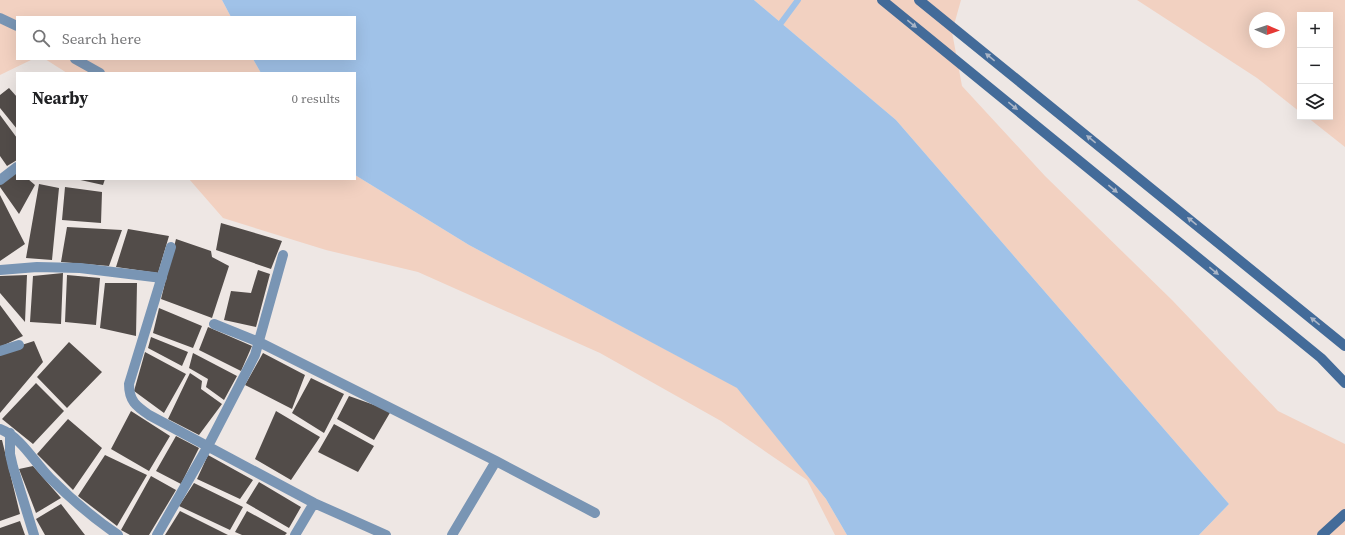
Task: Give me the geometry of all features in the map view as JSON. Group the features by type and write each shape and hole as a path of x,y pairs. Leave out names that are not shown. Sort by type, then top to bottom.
{"main road":[{"path":"882,0 1321,358 1345,383"},
{"path":"920,0 1345,346"},
{"path":"1322,535 1345,514"}],"street":[{"path":"0,18 16,26"},
{"path":"77,60 98,72"},
{"path":"0,180 16,168"},
{"path":"171,247 129,384 131,398 134,405 149,415 314,503 386,535"},
{"path":"156,535 208,446 254,355 283,255"},
{"path":"0,270 37,267 80,268 162,278"},
{"path":"214,324 259,342 496,461 595,513"},
{"path":"0,351 19,345"},
{"path":"0,429 10,433 49,477 91,517 118,535"},
{"path":"10,433 10,454 13,468 34,535"},
{"path":"452,535 496,461"},
{"path":"295,535 314,503"}],"shaded area":[{"path":"0,0 222,0 230,16 16,16 16,60 31,60 0,75"},
{"path":"754,0 961,0 952,32 962,86 1045,176 1172,300 1278,411 1345,444 1345,535 1199,535 1229,504 896,120"},
{"path":"1137,0 1345,0 1345,147 1311,120 1333,120 1333,12 1297,12 1297,110 1257,78"},
{"path":"47,60 254,60 260,72 65,72"},
{"path":"356,176 469,245 738,388 826,499 847,535 835,535 807,480 721,421 600,353 418,272 326,250 223,218 190,180 356,180"}],"water":[{"path":"222,0 754,0 896,120 1229,504 1199,535 847,535 826,499 737,388 469,245 356,176 356,72 260,72 254,60 356,60 356,16 230,16"}],"building":[{"path":"9,88 16,96 16,128 0,108 0,95"},
{"path":"0,115 16,137 16,161 7,166 0,156"},
{"path":"16,173 16,180 29,180 35,185 19,214 0,187 0,184"},
{"path":"80,180 105,180 103,185"},
{"path":"39,184 59,188 52,260 26,258"},
{"path":"65,187 102,192 101,223 62,220"},
{"path":"0,195 25,244 0,261"},
{"path":"221,223 282,241 271,269 216,250"},
{"path":"67,227 122,230 109,266 61,262"},
{"path":"128,229 169,236 158,273 116,267"},
{"path":"176,239 211,251 212,257 229,266 212,318 161,299"},
{"path":"258,270 270,274 256,327 224,320 231,291 251,293"},
{"path":"63,273 61,324 30,322 33,276"},
{"path":"27,275 25,322 0,293 0,276"},
{"path":"67,275 100,278 96,325 65,322"},
{"path":"105,283 137,283 136,336 100,328"},
{"path":"0,305 23,336 0,347"},
{"path":"159,308 202,326 193,348 153,333"},
{"path":"208,327 252,346 241,371 199,350"},
{"path":"151,337 188,352 182,366 148,348"},
{"path":"34,341 43,362 0,413 0,352"},
{"path":"69,342 102,372 67,408 37,377"},
{"path":"145,352 186,374 164,413 134,391"},
{"path":"193,353 237,376 224,400 206,387 208,379 189,368"},
{"path":"263,353 305,375 292,409 245,385"},
{"path":"190,373 202,381 201,389 222,404 199,435 168,419"},
{"path":"311,378 344,394 324,433 292,413"},
{"path":"36,383 64,411 33,444 2,419"},
{"path":"349,396 391,411 374,440 337,419"},
{"path":"131,411 170,436 149,471 111,449"},
{"path":"276,411 320,437 291,480 255,459"},
{"path":"68,419 102,448 73,490 37,454"},
{"path":"334,424 374,446 358,472 318,452"},
{"path":"176,436 199,448 181,484 156,471"},
{"path":"0,440 2,440 20,514 0,521"},
{"path":"105,455 147,475 117,526 78,496"},
{"path":"208,455 253,480 240,499 197,479"},
{"path":"33,466 61,498 36,513 19,469"},
{"path":"151,476 176,490 149,535 130,535 121,530"},
{"path":"259,482 301,507 289,528 246,503"},
{"path":"194,483 243,507 230,530 179,506"},
{"path":"61,504 85,535 45,535 36,519"},
{"path":"180,511 228,535 165,535"},
{"path":"247,511 287,533 285,535 242,535 235,532"},
{"path":"20,521 25,535 0,535 0,528"}],"waterway":[{"path":"781,23 798,0"}]}
